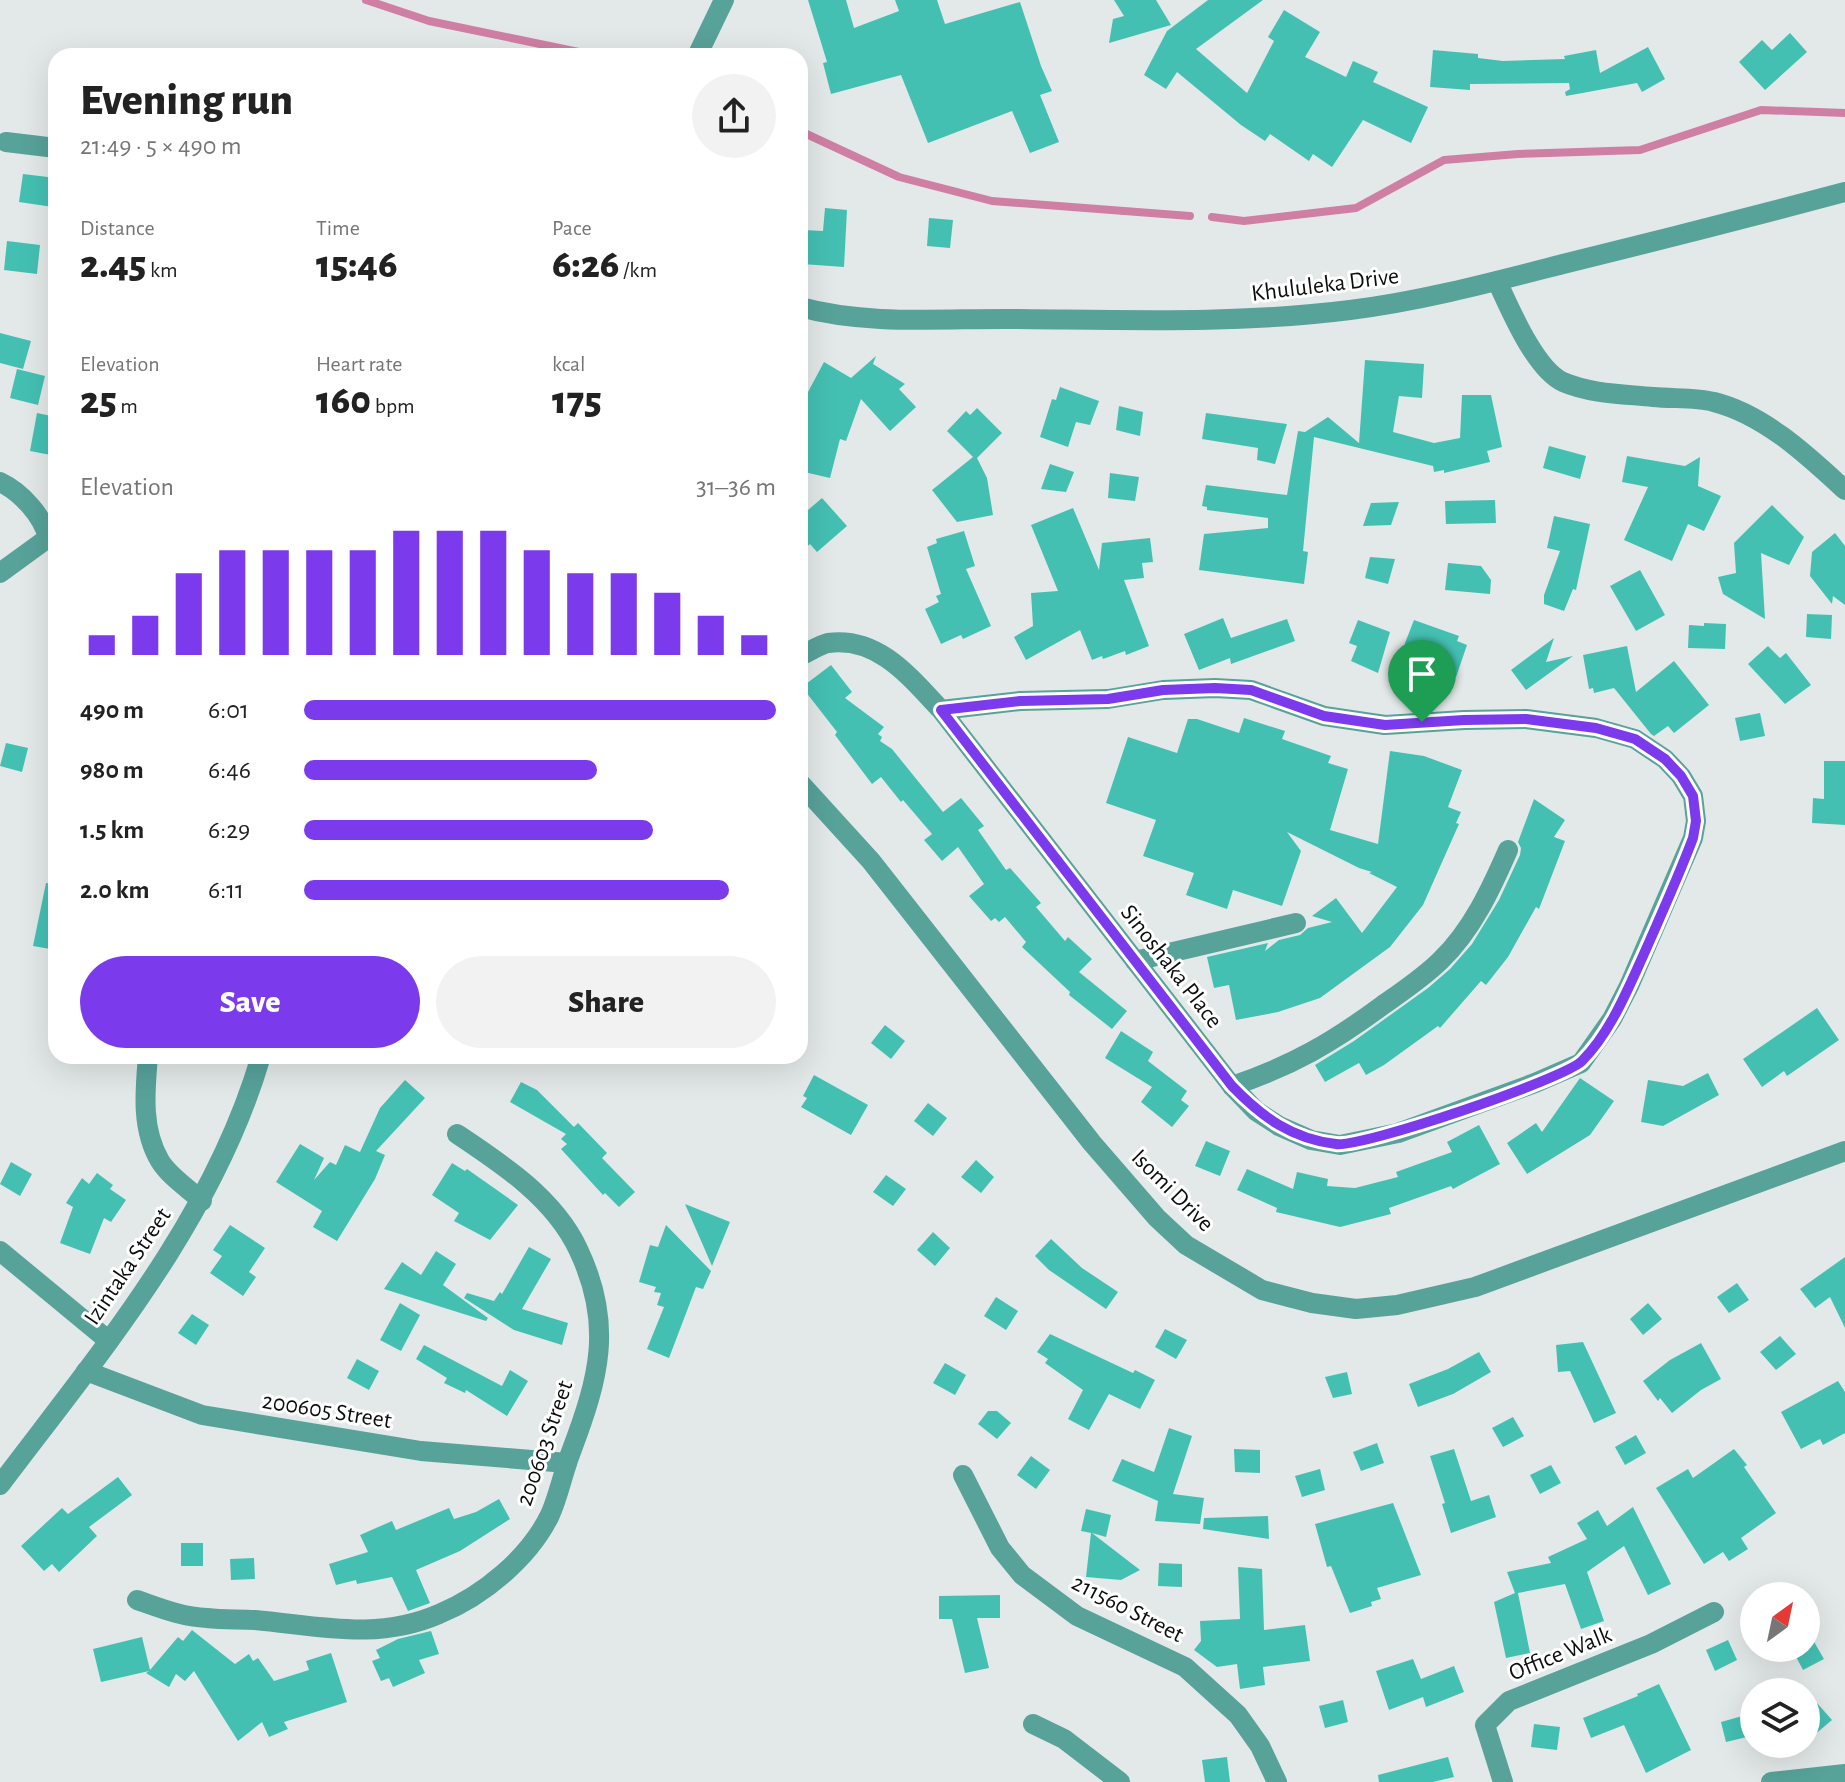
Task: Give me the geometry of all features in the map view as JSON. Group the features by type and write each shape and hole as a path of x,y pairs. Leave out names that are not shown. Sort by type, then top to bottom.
{"street":[{"path":"701,48 724,0"},
{"path":"6,142 48,147"},
{"name":"Khululeka Drive","path":"808,309 876,318 1181,322 1261,319 1391,304 1497,281 1845,192"},
{"path":"1497,281 1511,312 1543,365 1560,381 1587,390 1713,401 1748,415 1784,438 1845,490"},
{"path":"0,482 8,486 48,529"},
{"path":"0,573 48,541"},
{"name":"Sinoshaka Place","path":"808,652 826,643 858,643 886,656 941,710 1232,1086 1256,1111 1279,1126 1311,1140 1340,1145 1398,1133 1581,1063 1612,1019 1629,986 1693,838 1696,821 1693,796 1681,776 1665,759 1635,739 1583,725 1526,719 1385,725 1324,716 1251,690 1215,688 1163,690 1108,699 1020,701 941,710"},
{"name":"Isomi Drive","path":"808,791 871,861 1092,1143 1157,1218 1186,1245 1262,1290 1312,1303 1356,1309 1397,1305 1475,1287 1845,1151"},
{"path":"1232,1086 1297,1062 1328,1044 1442,959 1483,903 1508,850"},
{"path":"1135,961 1296,923"},
{"path":"147,1064 145,1099 148,1128 161,1163 202,1201"},
{"name":"Izintaka Street","path":"0,1485 166,1262 224,1156 258,1064"},
{"name":"200603 Street","path":"137,1600 173,1613 204,1618 362,1631 397,1629 441,1614 483,1589 530,1546 550,1515 590,1396 601,1342 600,1315 577,1246 560,1219 529,1187 457,1134"},
{"path":"0,1251 109,1341"},
{"name":"200605 Street","path":"86,1371 202,1415 421,1451 567,1463"},
{"name":"211560 Street","path":"963,1475 993,1536 1022,1575 1077,1616 1185,1667 1238,1715 1260,1746 1277,1782"},
{"name":"Office Walk","path":"1503,1782 1485,1725 1509,1701 1651,1644 1714,1612"},
{"path":"1033,1724 1064,1739 1120,1782"},
{"path":"1771,1782 1845,1774"}],"building":[{"path":"808,0 846,0 854,28 899,11 895,0 937,0 945,24 1020,2 1052,91 1040,95 1059,142 1030,153 1012,111 928,143 901,75 831,94 823,63 827,62"},
{"path":"1114,0 1156,0 1171,25 1109,43 1113,19 1124,16"},
{"path":"1208,0 1263,0 1196,49 1247,93 1274,41 1268,37 1284,10 1320,32 1305,57 1346,77 1353,61 1378,72 1373,82 1428,107 1411,143 1363,120 1332,167 1313,154 1309,161 1270,134 1265,141 1177,72 1166,89 1144,75 1167,31"},
{"path":"1790,33 1807,52 1765,90 1739,62 1762,40 1772,50"},
{"path":"1648,47 1665,79 1642,92 1637,83 1566,96 1569,83 1470,84 1470,90 1430,87 1433,50 1478,54 1478,58 1503,61 1565,59 1564,56 1596,50 1600,73"},
{"path":"23,174 48,177 48,206 19,202"},
{"path":"825,208 847,210 844,267 808,264 808,230 823,231"},
{"path":"929,218 953,220 950,248 927,246"},
{"path":"7,241 40,245 37,274 4,270"},
{"path":"0,333 31,341 23,369 0,363"},
{"path":"876,356 873,364 905,384 899,389 916,407 890,431 861,399 846,441 840,439 830,478 808,473 808,392 824,362 851,378"},
{"path":"1365,360 1424,364 1422,398 1399,396 1393,432 1434,443 1460,438 1462,395 1491,395 1502,447 1487,451 1490,462 1444,473 1444,470 1434,472 1433,466 1314,437 1303,551 1308,552 1304,584 1199,570 1204,534 1268,528 1268,518 1207,510 1202,506 1206,485 1287,495 1298,431 1305,432 1328,417 1359,443"},
{"path":"17,369 45,376 38,405 10,398"},
{"path":"1060,387 1099,401 1090,425 1076,422 1068,447 1040,437 1052,399 1056,400"},
{"path":"1119,406 1143,412 1140,436 1116,430"},
{"path":"977,408 1002,433 977,458 987,478 993,515 957,522 932,490 973,457 947,431 966,411 970,415"},
{"path":"37,413 48,415 48,454 30,451"},
{"path":"1206,413 1287,424 1275,464 1257,460 1258,448 1202,439"},
{"path":"1549,446 1586,456 1580,479 1543,468"},
{"path":"1627,456 1685,466 1700,457 1698,486 1721,496 1704,531 1688,524 1672,561 1624,540 1648,487 1622,482"},
{"path":"1050,464 1074,472 1066,492 1041,489"},
{"path":"1110,473 1139,477 1135,501 1108,498"},
{"path":"822,498 847,526 817,552 810,544 808,546 808,510"},
{"path":"1495,500 1496,523 1446,524 1445,501"},
{"path":"1399,502 1391,525 1363,526 1371,503"},
{"path":"1772,505 1804,537 1789,565 1761,553 1765,619 1723,594 1718,577 1736,573 1734,543"},
{"path":"1073,508 1099,570 1102,543 1150,538 1153,562 1142,563 1144,578 1124,580 1149,646 1126,655 1125,651 1092,660 1080,630 1026,660 1014,637 1033,626 1031,593 1058,591 1031,525"},
{"path":"1554,516 1590,524 1576,590 1573,589 1564,611 1544,604 1544,595 1560,551 1547,548"},
{"path":"964,531 975,566 966,569 991,626 963,639 961,635 941,644 925,609 939,602 936,596 941,594 927,547 937,543 936,539"},
{"path":"1835,533 1845,546 1845,605 1833,596 1832,604 1810,576 1812,552"},
{"path":"1370,557 1395,559 1388,584 1365,578"},
{"path":"1448,563 1481,566 1491,580 1490,594 1445,590"},
{"path":"1640,570 1665,615 1636,631 1610,586"},
{"path":"1807,614 1832,615 1831,639 1806,637"},
{"path":"1223,618 1231,638 1287,619 1295,641 1231,664 1230,658 1199,670 1184,634"},
{"path":"1358,620 1390,632 1378,673 1351,661 1357,646 1349,643"},
{"path":"1414,620 1459,636 1457,641 1467,645 1456,677 1403,658"},
{"path":"1704,623 1726,624 1725,649 1688,648 1689,625 1704,626"},
{"path":"1554,638 1546,662 1573,656 1526,690 1511,670"},
{"path":"1627,646 1636,692 1674,661 1709,705 1674,733 1668,726 1654,736 1614,688 1594,693 1593,688 1589,689 1583,655"},
{"path":"1768,646 1780,658 1786,653 1811,685 1785,704 1748,664"},
{"path":"831,665 852,692 845,698 884,727 878,734 882,737 880,741 892,749 943,812 961,798 984,826 978,830 1006,870 1010,868 1041,903 1036,907 1065,941 1068,937 1092,959 1079,972 1127,1011 1112,1029 1069,995 1070,992 1022,947 1026,942 1005,917 999,922 995,918 991,921 969,896 984,884 958,847 942,861 924,840 932,834 881,777 872,784 835,735 837,732 808,695 808,682"},
{"path":"1760,713 1765,736 1740,741 1735,718"},
{"path":"1244,718 1285,731 1282,739 1331,756 1328,763 1348,769 1330,830 1378,844 1390,751 1424,756 1462,770 1448,807 1461,812 1456,823 1459,824 1423,905 1390,947 1320,998 1278,1012 1236,1020 1229,985 1214,988 1207,957 1268,943 1265,951 1279,940 1332,922 1312,916 1336,898 1362,933 1397,887 1287,832 1301,851 1282,906 1233,890 1227,909 1186,895 1194,873 1143,856 1156,820 1106,803 1128,737 1177,753 1188,719 1239,733"},
{"path":"6,743 28,748 22,772 0,766"},
{"path":"1824,761 1845,761 1845,825 1812,823 1813,798 1824,799"},
{"path":"1534,799 1565,820 1554,837 1565,841 1539,909 1536,907 1508,957 1486,985 1481,981 1440,1028 1438,1026 1366,1075 1359,1063 1325,1082 1315,1065 1428,988 1472,944 1499,900 1520,855 1518,842"},
{"path":"46,883 48,883 48,949 33,946"},
{"path":"1817,1008 1839,1040 1787,1076 1784,1071 1762,1087 1743,1059"},
{"path":"885,1025 905,1041 891,1059 871,1043"},
{"path":"1121,1031 1153,1052 1148,1061 1187,1091 1181,1100 1189,1106 1172,1127 1141,1102 1152,1087 1105,1058"},
{"path":"1708,1073 1719,1095 1663,1126 1641,1122 1648,1080 1683,1086"},
{"path":"814,1075 868,1105 851,1135 801,1107"},
{"path":"1580,1078 1614,1101 1590,1135 1527,1174 1507,1143 1536,1123 1542,1132"},
{"path":"405,1080 425,1098 376,1151 385,1155 375,1179 337,1241 313,1227 322,1211 276,1182 300,1144 324,1158 314,1180 330,1162 336,1165 345,1145 360,1152 380,1108"},
{"path":"521,1082 537,1090 574,1127 578,1123 607,1153 602,1158 635,1192 619,1207 605,1193 603,1195 561,1149 567,1144 561,1139 566,1134 510,1102"},
{"path":"928,1103 947,1118 933,1136 914,1121"},
{"path":"1479,1125 1500,1164 1453,1189 1451,1186 1389,1208 1391,1214 1340,1227 1276,1212 1277,1208 1237,1190 1247,1169 1293,1189 1297,1172 1328,1179 1327,1186 1355,1188 1398,1177 1396,1172 1452,1152 1447,1142"},
{"path":"1206,1141 1230,1151 1220,1176 1195,1166"},
{"path":"976,1160 994,1177 981,1193 961,1177"},
{"path":"11,1162 32,1174 20,1196 0,1184"},
{"path":"452,1163 465,1171 467,1169 518,1205 490,1240 454,1221 459,1213 432,1195"},
{"path":"97,1173 113,1185 110,1189 126,1200 111,1222 104,1218 90,1254 60,1243 73,1207 66,1203 82,1178 89,1184"},
{"path":"886,1175 906,1189 893,1206 873,1192"},
{"path":"685,1204 730,1222 712,1266"},
{"path":"230,1225 265,1248 249,1272 256,1277 243,1296 210,1273 222,1256 213,1250"},
{"path":"666,1225 711,1271 703,1289 696,1287 669,1358 647,1349 664,1307 657,1305 661,1293 654,1292 656,1287 639,1282 650,1245 658,1247"},
{"path":"933,1232 950,1248 935,1266 917,1250"},
{"path":"1051,1239 1082,1268 1118,1292 1106,1309 1049,1270 1035,1256"},
{"path":"529,1247 551,1259 522,1309 568,1323 562,1345 514,1330 464,1298 467,1293 494,1301 500,1292 502,1294"},
{"path":"436,1251 456,1264 443,1285 488,1318 486,1321 384,1289 402,1262 421,1275"},
{"path":"1845,1257 1845,1328 1830,1297 1815,1308 1800,1289"},
{"path":"1737,1283 1749,1300 1729,1313 1717,1297"},
{"path":"996,1297 1018,1311 1006,1330 984,1316"},
{"path":"400,1303 420,1315 401,1351 380,1340"},
{"path":"1648,1303 1662,1319 1643,1335 1630,1319"},
{"path":"192,1314 209,1325 196,1345 178,1333"},
{"path":"1165,1329 1187,1340 1176,1359 1155,1347"},
{"path":"1050,1334 1133,1373 1135,1370 1155,1380 1140,1409 1109,1394 1089,1430 1068,1419 1083,1390 1045,1363 1048,1359 1037,1352"},
{"path":"1780,1336 1796,1354 1776,1370 1760,1352"},
{"path":"1583,1342 1616,1413 1594,1423 1570,1371 1558,1372 1556,1345"},
{"path":"1701,1343 1721,1379 1672,1413 1643,1381 1670,1360"},
{"path":"424,1345 502,1386 510,1370 528,1381 507,1416 466,1390 465,1393 444,1383 447,1378 416,1359"},
{"path":"1479,1352 1491,1372 1453,1394 1418,1407 1409,1384 1448,1369"},
{"path":"357,1359 379,1371 369,1390 347,1378"},
{"path":"945,1363 966,1375 955,1395 933,1383"},
{"path":"1347,1372 1352,1394 1333,1398 1325,1377"},
{"path":"1838,1381 1845,1392 1845,1433 1823,1445 1820,1439 1801,1449 1781,1412"},
{"path":"988,1411 997,1411 1011,1423 997,1439 978,1424"},
{"path":"1513,1417 1524,1436 1503,1447 1492,1428"},
{"path":"1169,1428 1192,1436 1173,1494 1204,1498 1200,1524 1155,1521 1158,1501 1112,1481 1122,1459 1154,1472"},
{"path":"1636,1435 1646,1453 1625,1465 1615,1447"},
{"path":"1377,1443 1384,1463 1361,1471 1353,1452"},
{"path":"1234,1449 1260,1450 1260,1473 1235,1472"},
{"path":"1454,1449 1471,1501 1489,1495 1496,1517 1451,1533 1430,1456"},
{"path":"1734,1449 1776,1513 1741,1538 1748,1549 1729,1561 1723,1552 1704,1564 1656,1488 1688,1469 1693,1478"},
{"path":"1031,1456 1050,1470 1036,1489 1017,1475"},
{"path":"1551,1465 1561,1483 1540,1494 1530,1475"},
{"path":"1320,1469 1325,1490 1302,1497 1295,1476"},
{"path":"118,1477 132,1495 89,1527 97,1536 59,1572 52,1564 44,1571 21,1546 62,1508 68,1514"},
{"path":"499,1499 510,1519 460,1551 416,1570 430,1603 408,1611 392,1577 336,1585 329,1564 368,1552 360,1535 392,1521 396,1530 449,1508 454,1519 476,1512"},
{"path":"1393,1503 1421,1575 1377,1588 1381,1599 1371,1602 1372,1606 1350,1613 1331,1566 1327,1567 1315,1524"},
{"path":"1633,1507 1671,1584 1648,1595 1624,1546 1587,1572 1604,1621 1581,1629 1565,1584 1518,1593 1530,1653 1506,1658 1494,1602 1515,1593 1507,1572 1551,1563 1548,1557 1587,1539 1577,1523 1598,1510 1607,1526"},
{"path":"1086,1509 1111,1515 1106,1537 1092,1533 1140,1570 1121,1580 1086,1577 1091,1533 1081,1531"},
{"path":"1268,1516 1269,1539 1203,1529 1204,1518"},
{"path":"181,1543 203,1543 203,1566 181,1566"},
{"path":"254,1558 255,1579 231,1580 230,1559"},
{"path":"1159,1563 1182,1564 1182,1587 1158,1586"},
{"path":"1238,1567 1262,1569 1264,1630 1305,1625 1310,1661 1263,1667 1265,1685 1240,1689 1237,1664 1217,1667 1194,1650 1201,1641 1200,1621 1240,1619"},
{"path":"1000,1595 1000,1618 977,1618 989,1668 965,1673 952,1619 939,1619 939,1596"},
{"path":"192,1630 235,1664 249,1654 253,1661 258,1658 274,1681 309,1670 306,1661 331,1653 347,1702 284,1722 288,1729 269,1737 262,1722 238,1741 194,1671 185,1681 176,1674 169,1687 146,1673 149,1671 101,1682 93,1649 142,1637 150,1670 178,1637 183,1641"},
{"path":"431,1631 439,1654 419,1660 425,1673 393,1687 389,1678 381,1681 372,1661 380,1658 376,1650 398,1639"},
{"path":"1728,1640 1737,1660 1715,1671 1706,1650"},
{"path":"1413,1659 1421,1679 1454,1666 1464,1692 1426,1707 1423,1697 1389,1710 1376,1671"},
{"path":"1799,1662 1818,1662 1803,1670"},
{"path":"1659,1684 1691,1750 1646,1773 1624,1725 1591,1738 1583,1718"},
{"path":"1343,1700 1348,1722 1325,1728 1319,1706"},
{"path":"1820,1706 1832,1720 1820,1730"},
{"path":"1740,1717 1740,1739 1726,1742 1721,1722"},
{"path":"1534,1724 1560,1727 1557,1750 1531,1747"},
{"path":"1227,1757 1230,1782 1205,1782 1202,1760"},
{"path":"1448,1757 1454,1777 1433,1782 1379,1782 1378,1775"}],"waterway":[{"path":"366,0 429,21 559,48"},
{"path":"1212,217 1244,221 1356,208 1444,160 1640,150 1761,110 1845,113"},
{"path":"808,135 899,177 992,201 1190,216"}],"route":[{"path":"1215,688 1251,690 1324,716 1385,725 1422,722 1526,719 1571,723 1635,739 1665,759 1681,776 1693,796 1696,821 1693,838 1629,986 1612,1019 1581,1063 1398,1133 1340,1145 1311,1140 1279,1126 1256,1111 1232,1086 941,710 1020,701 1108,699 1163,690 1215,688"}]}
